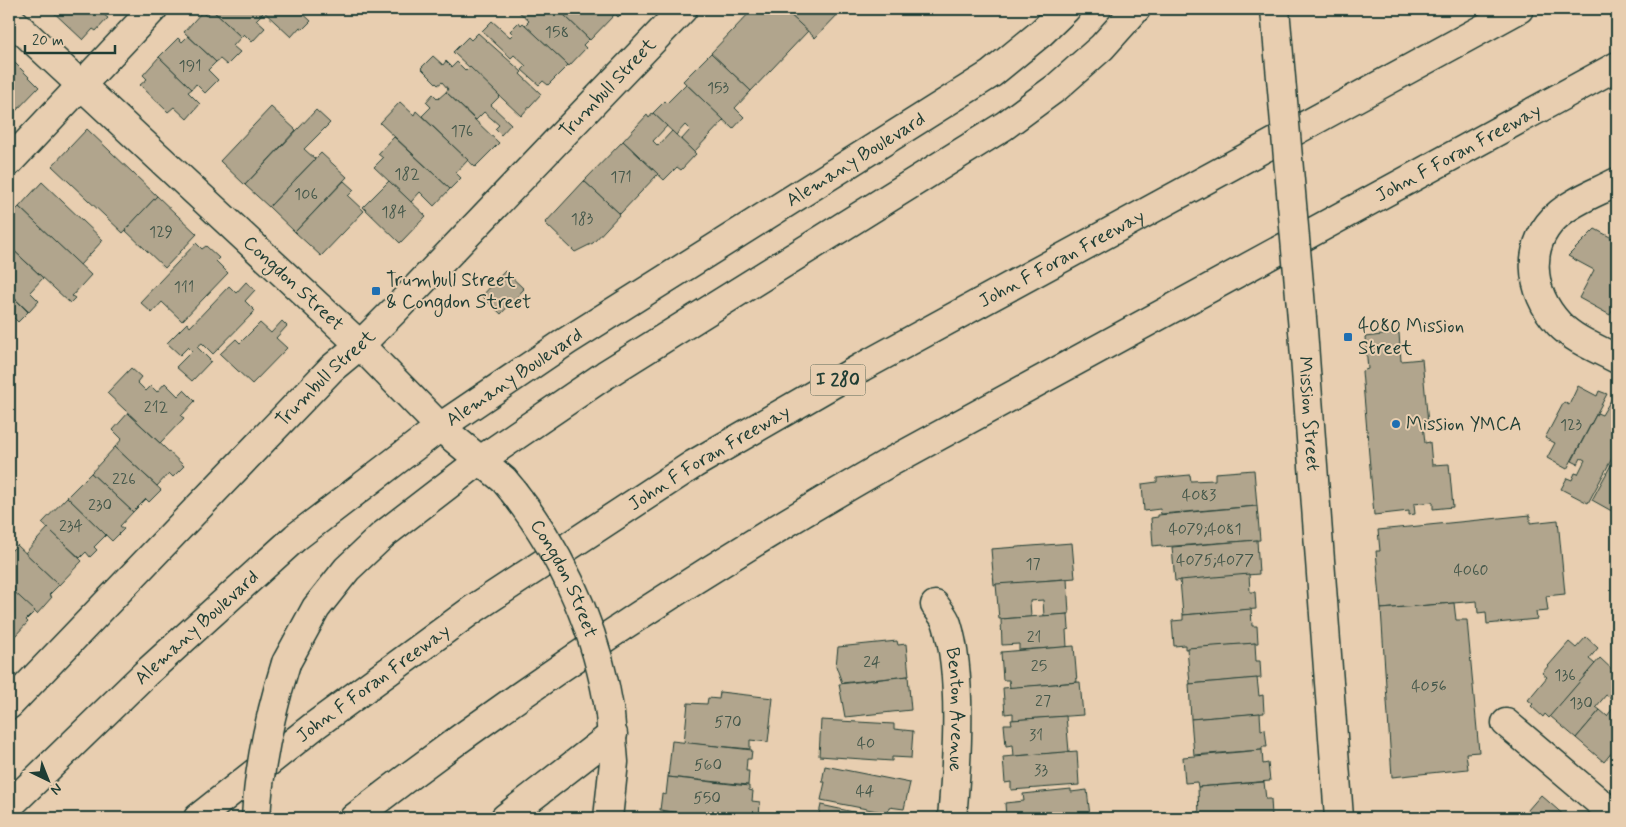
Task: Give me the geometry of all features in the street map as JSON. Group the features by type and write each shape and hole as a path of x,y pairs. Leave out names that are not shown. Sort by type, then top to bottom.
{"main road":[{"path":"9,162 153,9"},
{"name":"Trumbull Street","path":"9,704 331,370 360,345 683,9"},
{"name":"Alemany Boulevard","path":"9,806 220,604 296,537 440,427 567,341 991,74 1042,33 1066,9"},
{"path":"256,818 258,783 265,740 286,663 316,608 347,569 383,535 479,460 605,375 1004,126 1057,88 1102,47 1136,9"},
{"name":"Mission Street","path":"1275,9 1303,330 1339,818"},
{"name":"John F Foran Freeway","path":"198,818 321,720 434,637 580,537 694,464 871,362 1520,9"},
{"name":"Congdon Street","path":"9,18 360,345 440,427 504,480 513,491 555,550 578,595 600,662 611,724 614,762 608,818"},
{"name":"John F Foran Freeway","path":"354,818 560,667 702,574 796,517 893,460 1617,66"},
{"path":"1617,182 1577,201 1558,214 1546,230 1536,249 1533,270 1537,291 1559,325 1576,338 1617,359"},
{"name":"Benton Avenue","path":"935,605 946,622 952,645 957,711 952,818"},
{"path":"1506,723 1617,817"},
{"path":"505,818 611,724"}],"building":[{"path":"50,9 104,9 106,11 103,14 108,18 96,31 93,29 83,40"},
{"path":"211,9 261,9 264,12 256,20 265,28 252,42 244,34 241,37"},
{"path":"261,9 298,9 311,21 303,29 300,27 291,37"},
{"path":"516,9 558,9 589,39 583,45 586,48 569,66 525,25 529,21"},
{"path":"558,9 610,9 615,14 590,40"},
{"path":"610,9 626,9 618,17"},
{"path":"753,9 784,9 808,31 751,91 711,53"},
{"path":"784,9 843,9 815,38"},
{"path":"212,10 241,37 233,46 240,52 227,65 220,59 216,62 184,32 202,12 206,16"},
{"path":"492,21 510,37 513,34 510,31 519,22 521,25 523,23 568,65 548,85 543,81 539,85 522,70 526,66 514,55 511,58 482,31"},
{"path":"478,33 522,72 520,74 541,94 521,116 453,52 468,37 471,40"},
{"path":"188,36 216,62 208,70 218,80 205,93 196,84 192,89 159,57 178,38 182,42"},
{"path":"711,53 751,91 735,108 744,117 733,129 683,81"},
{"path":"433,56 443,65 446,61 452,67 457,62 466,71 470,67 500,96 491,105 511,124 501,135 495,129 499,125 484,112 476,120 446,92 448,89 442,82 438,85 421,68"},
{"path":"9,57 39,87 14,113 9,108"},
{"path":"159,57 192,89 188,92 200,104 187,119 174,107 168,112 140,85 147,79 143,75"},
{"path":"686,84 724,120 694,152 681,140 690,130 685,125 676,135 653,113 665,101 667,103"},
{"path":"446,92 499,143 475,167 422,116 431,107 426,102 433,94 438,99"},
{"path":"400,102 414,115 416,111 468,160 456,173 461,178 450,189 380,123"},
{"path":"271,107 296,130 245,185 220,161"},
{"path":"316,110 330,123 304,149 315,159 269,207 245,185"},
{"path":"653,113 667,126 653,141 658,146 672,131 696,154 681,170 677,167 664,180 623,141 647,115 649,118"},
{"path":"87,129 157,196 123,233 52,166"},
{"path":"394,137 450,189 434,206 420,192 411,202 374,167 383,158 378,154"},
{"path":"623,141 658,174 620,214 584,181"},
{"path":"321,153 347,177 295,232 269,207"},
{"path":"344,181 354,190 348,196 364,211 321,256 295,232"},
{"path":"389,181 426,216 400,243 363,207"},
{"path":"584,181 620,214 593,243 575,252 545,223"},
{"path":"42,182 103,240 80,265 19,207"},
{"path":"157,196 197,234 165,268 125,230"},
{"path":"19,207 91,275 72,296 75,298 70,303 9,246 9,217"},
{"path":"1595,229 1612,238 1613,236 1617,238 1617,302 1610,315 1579,298 1594,270 1568,256"},
{"path":"196,243 202,249 206,246 219,258 216,261 228,273 182,321 162,302 152,313 140,302"},
{"path":"9,246 43,278 30,292 39,301 29,312 9,293"},
{"path":"505,271 524,289 501,314 482,296"},
{"path":"246,282 255,290 245,301 255,311 213,354 202,343 197,347 211,361 192,381 176,367 192,351 188,347 180,355 167,343 187,323 190,327 229,286 236,293"},
{"path":"9,293 28,312 18,322 9,313"},
{"path":"282,321 287,326 276,338 287,348 252,384 220,354 236,339 240,343 260,323 271,333"},
{"name":"Mission YMCA","path":"1399,333 1401,361 1422,359 1428,424 1423,424 1425,443 1430,442 1432,465 1449,464 1453,507 1433,509 1433,502 1414,504 1415,514 1409,515 1409,511 1374,515 1362,371 1368,369 1365,337"},
{"path":"131,368 141,377 137,382 146,391 151,386 157,392 165,383 178,396 184,390 195,401 181,416 184,418 160,443 107,393"},
{"path":"1578,386 1597,396 1599,391 1607,394 1567,469 1547,458 1555,443 1545,438 1564,402 1569,405"},
{"path":"1611,400 1617,403 1617,449 1588,503 1561,489 1567,478 1572,480 1575,473 1578,474 1585,460 1581,458 1578,464 1572,461 1597,413 1602,415"},
{"path":"128,413 184,466 173,477 169,473 157,486 115,447 122,439 113,430"},
{"path":"115,447 161,490 149,502 146,499 133,512 91,473"},
{"path":"1617,454 1617,514 1592,500"},
{"path":"1254,470 1257,506 1161,514 1160,509 1144,511 1142,484 1157,482 1157,478 1190,475 1191,481 1215,480 1215,473"},
{"path":"91,473 133,512 120,526 124,529 112,541 67,497"},
{"path":"67,497 106,535 94,547 97,550 90,557 86,552 80,558 42,523"},
{"path":"1257,506 1260,540 1153,546 1151,518 1158,517 1158,515"},
{"path":"1530,515 1530,523 1558,520 1565,594 1546,596 1548,611 1536,612 1537,619 1487,624 1486,612 1478,613 1477,601 1381,609 1376,551 1380,551 1378,530"},
{"path":"48,528 82,561 59,585 25,553"},
{"path":"1257,540 1259,574 1175,581 1172,547"},
{"path":"1072,543 1075,578 994,585 991,549"},
{"path":"17,545 59,585 49,595 52,597 37,614 9,587 9,553"},
{"path":"1249,574 1250,592 1255,592 1256,609 1183,615 1180,580"},
{"path":"1067,579 1069,614 1044,616 1043,600 1030,601 1031,617 999,619 996,584"},
{"path":"9,587 35,611 14,637 9,633"},
{"path":"1454,603 1456,620 1467,620 1479,752 1466,753 1468,769 1392,777 1381,609"},
{"path":"1251,609 1252,626 1257,626 1258,643 1185,649 1185,645 1174,646 1172,621 1183,620 1183,615"},
{"path":"1068,614 1069,629 1066,630 1067,647 1019,650 1019,644 1002,645 1001,619"},
{"path":"1586,637 1598,648 1589,659 1595,664 1549,718 1545,714 1543,717 1531,706 1533,704 1528,700 1547,677 1542,673 1569,642 1576,648"},
{"path":"897,641 898,645 906,644 909,676 842,683 836,666 838,647"},
{"path":"1255,643 1256,661 1260,661 1261,678 1190,684 1187,648"},
{"path":"1074,646 1077,682 1010,688 1009,680 1003,680 1001,652"},
{"path":"1600,658 1617,674 1617,691 1611,698 1606,695 1596,707 1600,710 1576,738 1550,716"},
{"path":"908,676 911,710 845,717 839,684"},
{"path":"1257,678 1259,696 1263,695 1264,713 1191,719 1189,684"},
{"path":"1080,682 1083,715 1013,720 1013,713 1005,714 1003,688"},
{"path":"1617,691 1617,703 1611,698"},
{"path":"720,692 773,698 768,742 750,740 750,749 684,743 688,703 707,704 708,698 719,699"},
{"path":"1617,703 1617,746 1604,762 1576,738 1600,710 1607,716"},
{"path":"1260,713 1261,730 1265,729 1267,747 1262,747 1262,750 1194,755 1191,719"},
{"path":"1066,716 1069,752 1014,756 1013,745 1006,746 1004,724 1012,724 1011,720"},
{"path":"821,720 894,724 894,729 913,731 911,758 892,757 892,761 819,756"},
{"path":"672,741 752,750 751,759 747,759 746,771 749,771 748,785 668,777"},
{"path":"1262,750 1263,764 1268,763 1270,781 1198,787 1197,782 1185,783 1183,757"},
{"path":"1077,751 1079,785 1011,790 1011,782 1005,783 1003,757"},
{"path":"825,766 910,783 904,809 889,807 887,813 821,800 825,782 822,782"},
{"path":"668,777 749,786 749,790 753,791 752,801 760,802 759,818 716,818 660,810 662,794 666,795"},
{"path":"1264,782 1266,799 1271,799 1272,816 1199,818 1198,787"},
{"path":"1071,789 1071,792 1087,790 1090,816 1075,818 1006,818 1005,803 1024,801 1023,794"},
{"path":"1541,795 1567,818 1521,818"},
{"path":"821,805 881,818 818,818"},
{"path":"664,811 716,818 661,818"}],"place":[{"name":"Trumbull Street & Congdon Street","path":"376,291"},
{"name":"4080 Mission Street","path":"1348,337"},
{"name":"Mission YMCA","path":"1396,424"}]}
